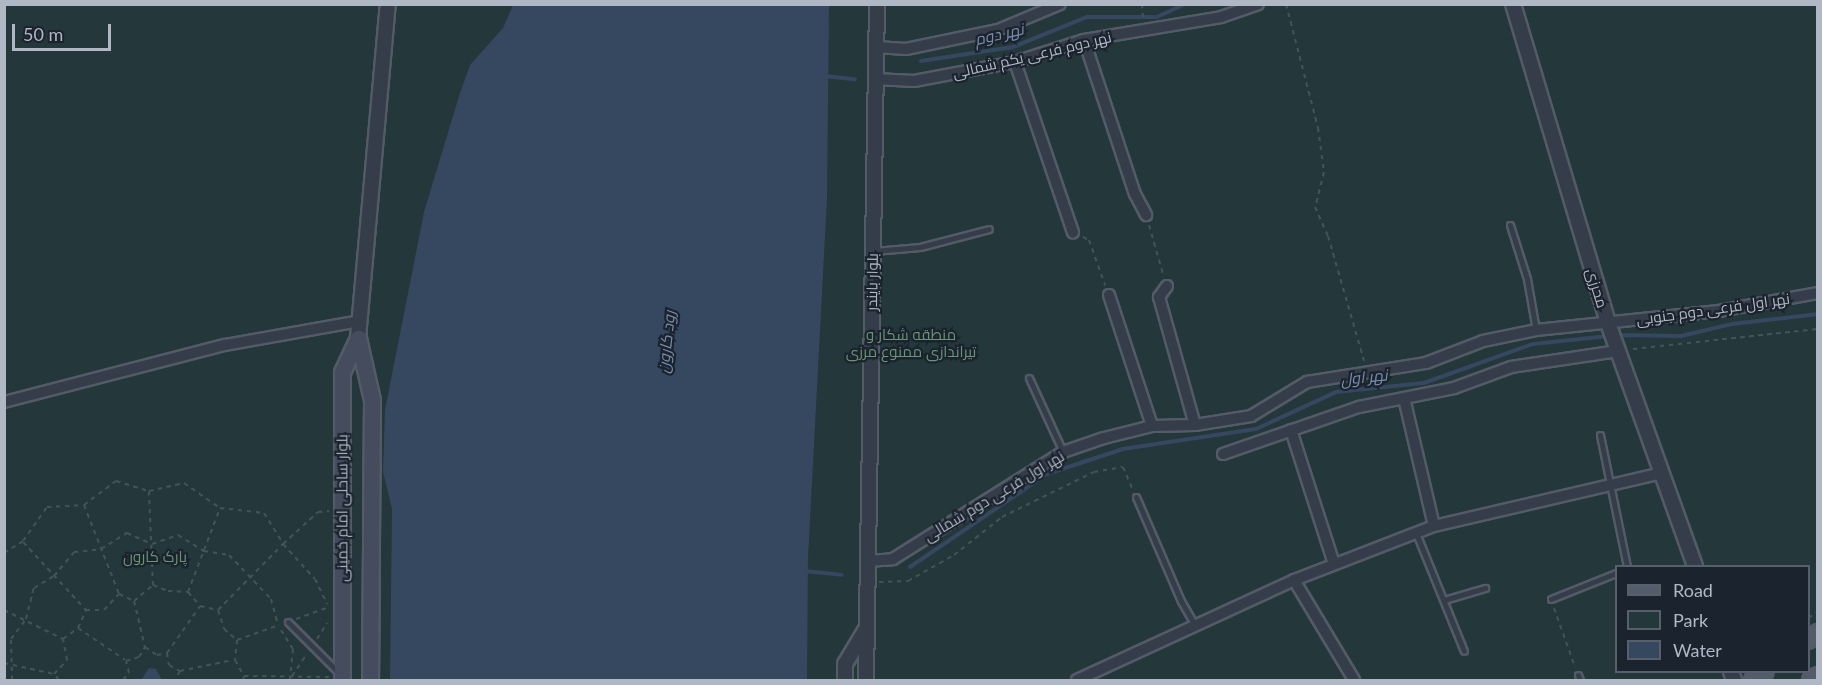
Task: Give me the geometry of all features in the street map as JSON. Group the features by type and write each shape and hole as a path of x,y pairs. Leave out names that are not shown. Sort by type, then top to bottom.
{"main road":[{"name":"بلوار ساحلی امام خمینی","path":"342,678 342,372 358,338"},
{"name":"بلوار ساحلی امام خمینی","path":"358,338 372,400 370,681"},
{"path":"1810,681 1818,676"}],"street":[{"name":"بلوار ساحلی امام خمینی","path":"358,338 388,4"},
{"name":"بلوار بایندر","path":"866,681 877,4"},
{"path":"876,47 906,49 998,30 1060,4"},
{"name":"نهر دوم فرعی یکم شمالی","path":"875,79 914,81 1015,62 1084,40 1221,17 1258,4"},
{"name":"محرزی","path":"1513,4 1609,325 1694,565"},
{"path":"1084,40 1135,194 1146,215"},
{"path":"1015,62 1073,232"},
{"path":"1167,286 1159,297 1195,426"},
{"name":"نهر اول فرعی دوم جنوبی","path":"1609,325 1719,311 1818,293"},
{"path":"1109,295 1152,426"},
{"path":"4,402 225,345 360,321"},
{"name":"نهر اول فرعی دوم شمالی","path":"867,561 893,559 1063,452 1152,426 1195,426 1251,416 1307,381 1426,363 1483,341 1536,330 1609,325"},
{"path":"1223,454 1359,407 1454,388 1511,367 1617,347"},
{"path":"1404,398 1434,526"},
{"path":"1291,430 1334,564"},
{"path":"1077,681 1294,579 1434,526 1662,473"},
{"path":"1294,579 1354,681"},
{"name":"بلوار بایندر","path":"845,681 845,664 865,632"}],"lane":[{"path":"1510,225 1527,279 1536,330"},
{"path":"872,251 920,247 989,229"},
{"path":"1029,378 1063,452"},
{"path":"1600,435 1627,565"},
{"path":"1136,497 1180,601 1195,625"},
{"path":"1416,533 1464,651"},
{"path":"1551,599 1615,574"},
{"path":"1444,600 1485,588"},
{"path":"288,622 342,678"}],"path":[{"path":"1287,4 1318,128 1324,172 1316,207 1328,236 1367,372"},
{"path":"1142,6 1144,25"},
{"path":"1146,215 1167,286"},
{"path":"1073,232 1089,240 1109,295"},
{"path":"1617,347 1818,329"},
{"path":"867,583 908,581 954,555 1002,517 1094,472 1123,467 1136,497"},
{"path":"4,553 23,542 47,507 84,505 116,481 149,491 184,483 220,508 264,513 283,544 315,579 329,607 342,602"},
{"path":"149,491 153,585"},
{"path":"84,505 119,594 134,601"},
{"path":"188,591 220,508"},
{"path":"218,610 318,512 342,511"},
{"path":"12,681 14,665 11,639 26,619 34,588 54,576 74,552 101,549 127,533 152,544 178,535 204,551 229,555 271,599 279,625 293,649 290,679"},
{"path":"23,542 86,610 104,610 119,594"},
{"path":"153,585 168,591 188,591"},
{"path":"134,601 153,585"},
{"path":"188,591 200,606 218,610"},
{"path":"1551,599 1579,678"},
{"path":"134,601 146,647 158,655 167,653 200,606"},
{"path":"4,610 63,639"},
{"path":"63,639 78,628 86,610"},
{"path":"218,610 224,629 237,640 235,660 244,676 243,681"},
{"path":"78,628 126,661 129,673 123,681"},
{"path":"54,674 67,660 63,639"},
{"path":"126,661 139,657 146,647"},
{"path":"167,653 169,665 180,671 235,660"},
{"path":"4,663 54,674 59,681"},
{"path":"175,681 180,671"},
{"path":"244,676 290,679 342,678"}],"green space":[{"name":"منطقه شکار و تیراندازی ممنوع مرزی","path":"4,5 1817,5 1817,680 5,680"}],"water":[{"name":"رود کارون","path":"513,5 829,5 827,198 808,558 807,680 390,680 392,509 383,472 385,410 424,212 460,93 470,65 503,28"},
{"path":"149,668 156,669 162,680 141,680"}],"waterway":[{"name":"نهر دوم","path":"921,61 1013,47 1087,17 1157,17 1185,4"},
{"path":"824,76 855,79"},
{"name":"نهر اول","path":"1617,335 1681,336 1732,324 1818,314"},
{"name":"نهر اول","path":"910,567 1047,474 1123,449 1256,429 1336,392 1424,383 1533,344 1609,336"},
{"path":"805,571 842,575"}],"park label":[{"name":"پارک کارون","path":"155,557"}]}
